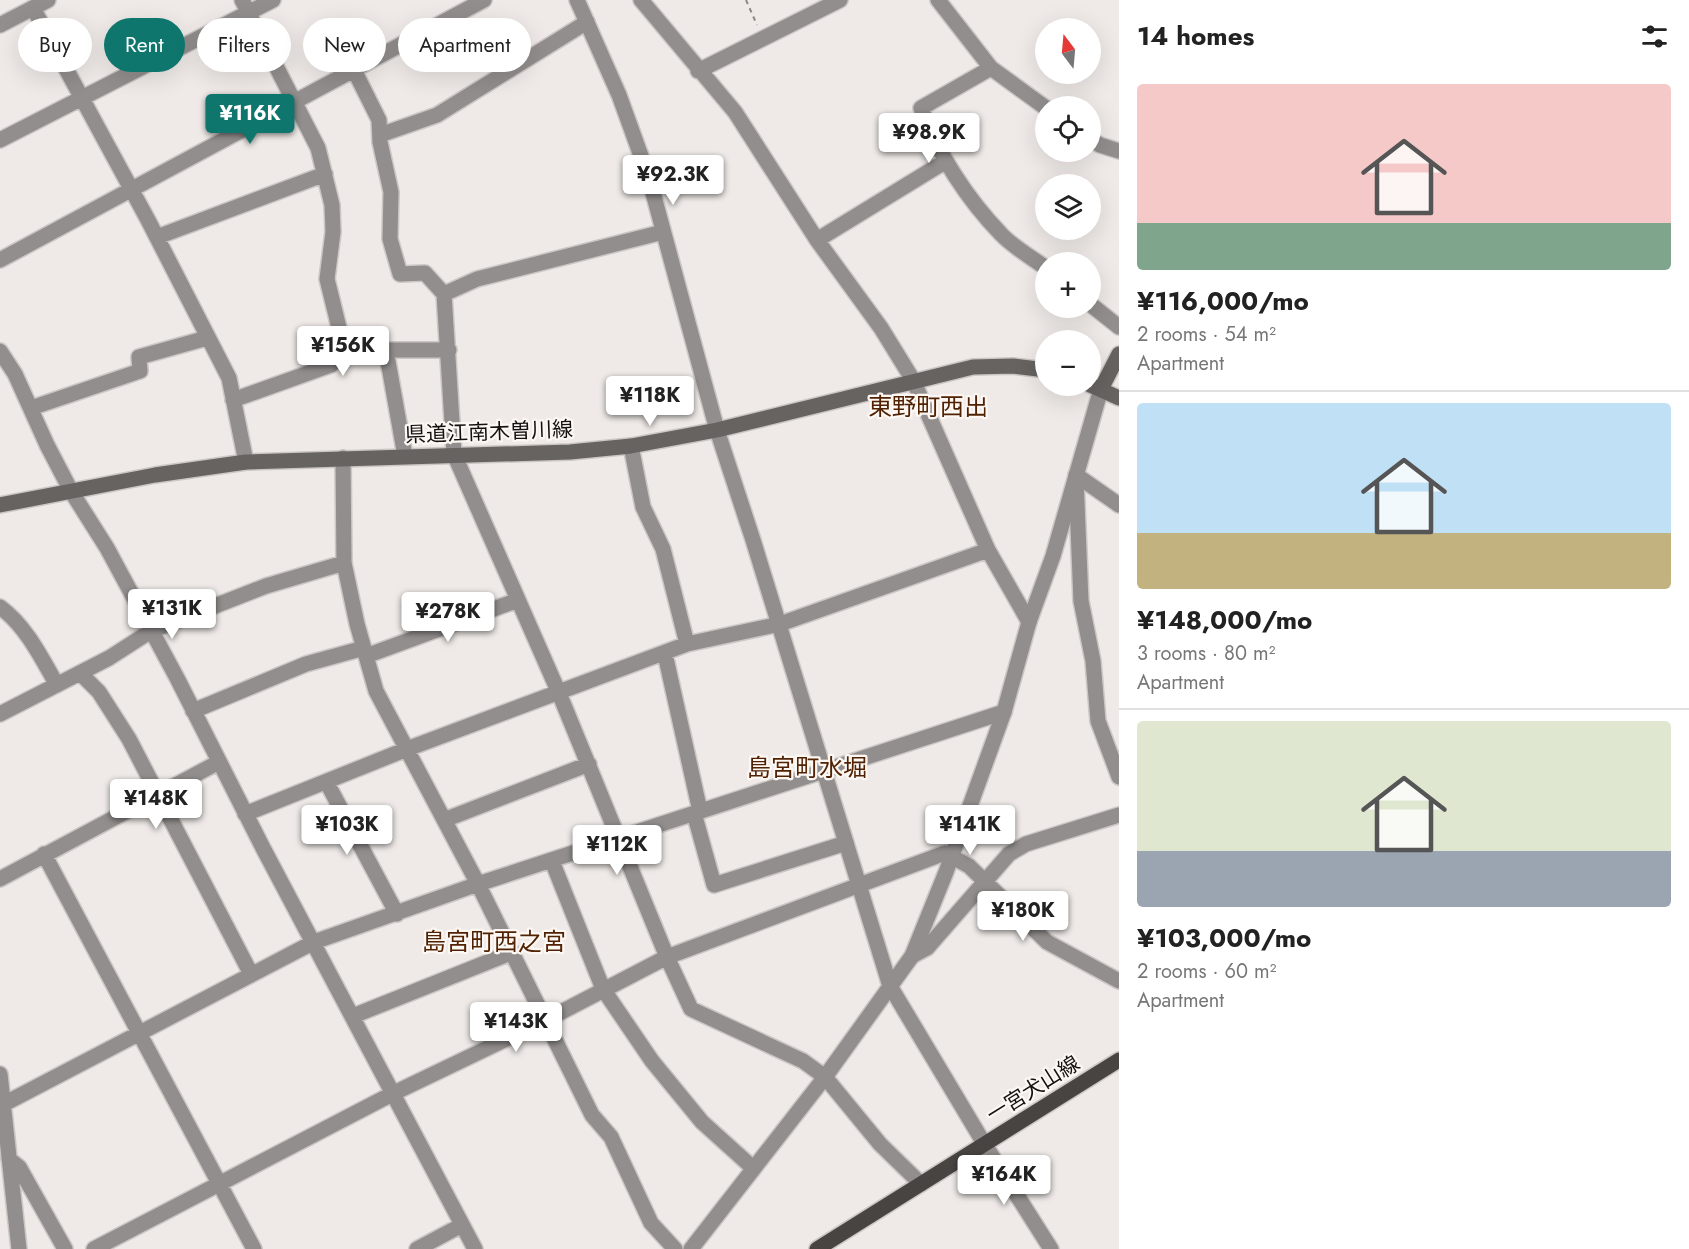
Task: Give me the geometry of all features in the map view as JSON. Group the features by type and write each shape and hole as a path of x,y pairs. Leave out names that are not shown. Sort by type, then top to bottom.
{"main road":[{"path":"1101,380 1119,354"},
{"name":"県道江南木曽川線","path":"0,505 246,462 570,452 631,446 717,430 913,380 973,368 1013,366 1035,369"},
{"path":"1101,389 1119,398"},
{"name":"一宮犬山線","path":"817,1249 1119,1060"}],"street":[{"path":"0,25 48,0"},
{"path":"0,140 82,98 245,6 273,0"},
{"path":"386,53 484,0"},
{"path":"577,0 619,95 648,178 717,430 780,624 890,986 1043,1246"},
{"path":"640,0 735,112 818,240 881,328 913,380 988,550 1029,622"},
{"path":"698,71 840,0"},
{"path":"938,0 991,68 1035,100"},
{"path":"245,6 318,148 332,205 333,232 327,279 345,352"},
{"path":"33,8 229,378 246,462"},
{"path":"380,135 437,116 587,22"},
{"path":"991,68 921,108 946,161 1002,236 1035,260"},
{"path":"0,260 350,72"},
{"path":"355,72 379,120 391,192 390,238 400,274 425,273 444,294 454,454 559,693 667,957 691,1009 803,1061 825,1077 880,1144 921,1184"},
{"path":"1101,145 1119,151"},
{"path":"818,240 946,161"},
{"path":"156,237 325,174"},
{"path":"444,294 477,279 663,232"},
{"path":"1101,313 1119,327"},
{"path":"31,408 140,371 140,357 207,338"},
{"path":"233,400 331,365 345,352 378,345 386,350 449,350"},
{"path":"386,350 405,456"},
{"path":"0,351 15,374 46,445 71,491 107,548 475,1249"},
{"path":"691,1249 825,1077 912,956 952,857 1004,712 1029,622 1053,556 1076,475 1094,396"},
{"path":"631,446 643,507 663,549 687,644"},
{"path":"342,458 344,563 376,691 513,952 592,1115 611,1137 651,1222 675,1249"},
{"path":"1076,475 1119,505"},
{"path":"1076,475 1081,601 1093,661 1098,721 1119,777"},
{"path":"245,814 408,749 687,644 780,624 988,550"},
{"path":"0,714 109,658 151,631 267,586 344,563"},
{"path":"193,711 306,664 365,652 518,600"},
{"path":"1,609 28,636 57,685"},
{"path":"664,654 714,885 846,843"},
{"path":"80,673 99,692 129,738 156,795 251,974"},
{"path":"2,1105 314,942 478,884 1004,712"},
{"path":"0,879 219,762"},
{"path":"444,820 589,764"},
{"path":"327,783 397,914"},
{"path":"912,956 927,948 1009,854 1026,844 1119,815"},
{"path":"94,1249 394,1093 546,1020 667,957 945,853 969,866 1047,942 1119,981"},
{"path":"44,854 254,1249"},
{"path":"552,861 603,989 652,1061 702,1122 753,1168"},
{"path":"353,1016 513,952"},
{"path":"0,1074 19,1249"},
{"path":"9,1159 19,1167 65,1249"},
{"path":"417,1249 462,1225"}],"path":[{"path":"746,0 764,39"}],"district":[{"name":"東野町西出","path":"928,406"},
{"name":"島宮町水堀","path":"807,767"},
{"name":"島宮町西之宮","path":"494,941"}]}
